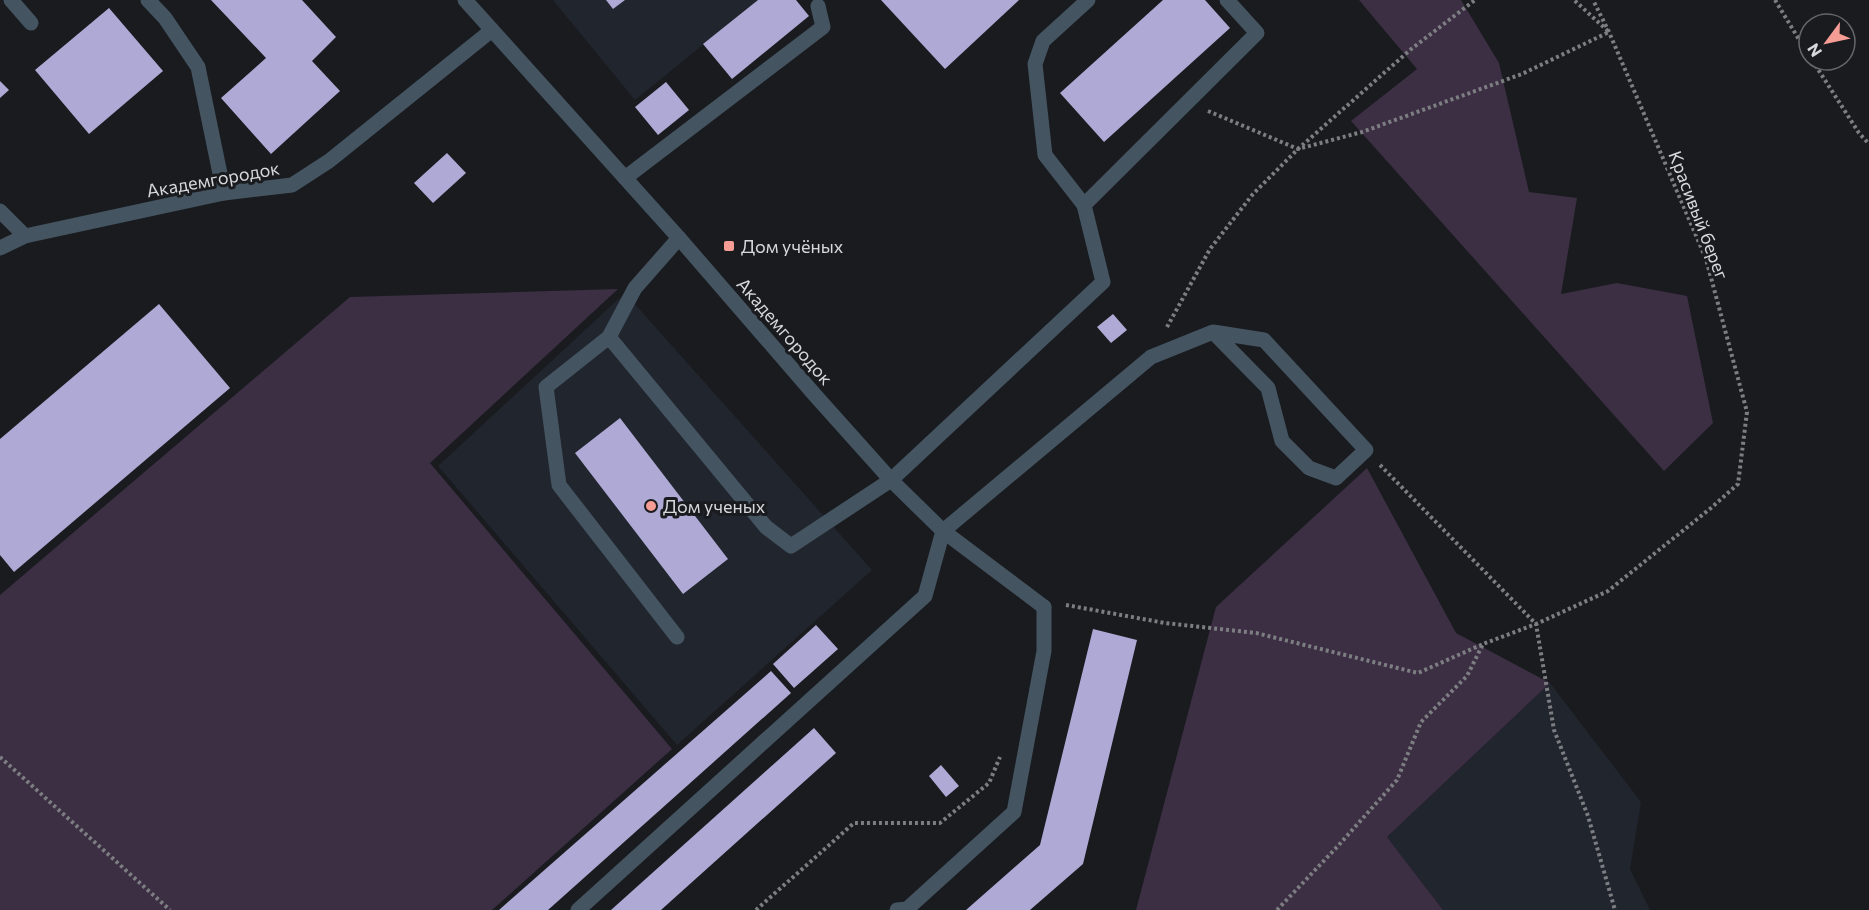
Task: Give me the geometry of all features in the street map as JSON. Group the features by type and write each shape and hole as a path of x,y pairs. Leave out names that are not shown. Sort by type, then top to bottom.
{"street":[{"path":"11,0 32,22"},
{"path":"148,0 165,18 198,67 224,193"},
{"name":"Академгородок","path":"465,0 679,238 891,480 943,531 1044,607"},
{"path":"609,337 766,527 791,546 891,480 1103,282 1084,205 1045,155 1035,64 1043,41 1088,0"},
{"path":"1084,205 1257,33 1227,0"},
{"path":"625,178 823,27 818,6"},
{"name":"Академгородок","path":"0,248 25,236 224,193 292,185 329,161 492,30"},
{"path":"0,211 25,236"},
{"path":"677,637 559,485 546,387 609,337 635,288 679,238"},
{"path":"578,910 926,596 943,531 1151,357 1213,332 1264,340 1366,450 1336,478 1309,468 1282,441 1268,388 1213,332"},
{"path":"897,910 907,909 1014,812 1044,651 1044,607"}],"path":[{"path":"1151,357 1210,249 1253,194 1298,149 1410,50 1475,0"},
{"path":"1188,102 1298,149 1362,132 1522,74 1609,32 1574,0"},
{"name":"Красивый берег","path":"1536,624 1608,591 1712,508 1738,484 1747,412 1706,259 1609,32 1593,0"},
{"path":"1775,0 1797,36"},
{"path":"1820,72 1859,133 1869,144"},
{"path":"1366,450 1536,624 1554,730 1588,816 1615,910"},
{"path":"1044,607 1069,604 1166,623 1256,633 1418,673 1483,644 1536,624"},
{"path":"1277,910 1397,780 1421,723 1467,676 1483,644"},
{"path":"756,910 854,823 940,824 989,783 1003,750"},
{"path":"0,757 170,910"}],"shaded area":[{"path":"553,0 758,0 635,100"},
{"path":"1359,0 1461,0 1499,63 1529,192 1577,198 1561,294 1617,283 1687,296 1713,423 1664,471 1351,121 1417,69"},
{"path":"618,289 430,463 672,749 492,910 0,910 0,595 350,297"},
{"path":"625,293 872,570 677,745 438,466"},
{"path":"1367,468 1456,633 1550,683 1387,837 1443,910 1136,910 1216,607"},
{"path":"1550,683 1641,802 1630,869 1650,910 1443,910 1387,837"}],"building":[{"path":"211,0 302,0 336,37 312,61 340,91 271,154 221,98 266,58"},
{"path":"606,0 625,0 613,9"},
{"path":"758,0 796,0 809,16 732,79 703,44"},
{"path":"881,0 1019,0 945,69"},
{"path":"1163,0 1205,0 1230,28 1104,142 1060,93"},
{"path":"109,8 163,71 89,134 35,70"},
{"path":"0,81 9,90 0,98"},
{"path":"666,82 689,110 658,135 635,107"},
{"path":"447,153 466,173 433,203 414,183"},
{"path":"159,304 230,388 14,572 0,555 0,439"},
{"path":"1113,314 1127,330 1111,343 1097,327"},
{"name":"Дом ученых","path":"620,418 728,559 683,594 575,453"},
{"path":"816,625 838,649 794,688 773,664"},
{"path":"1093,629 1137,640 1083,864 1030,910 966,910 1040,845"},
{"path":"771,671 791,693 548,910 499,910"},
{"path":"814,728 836,753 661,910 611,910"},
{"path":"941,765 959,786 946,797 929,776"}],"place":[{"name":"Дом учёных","path":"729,246"},
{"name":"Дом ученых","path":"651,506"}]}
